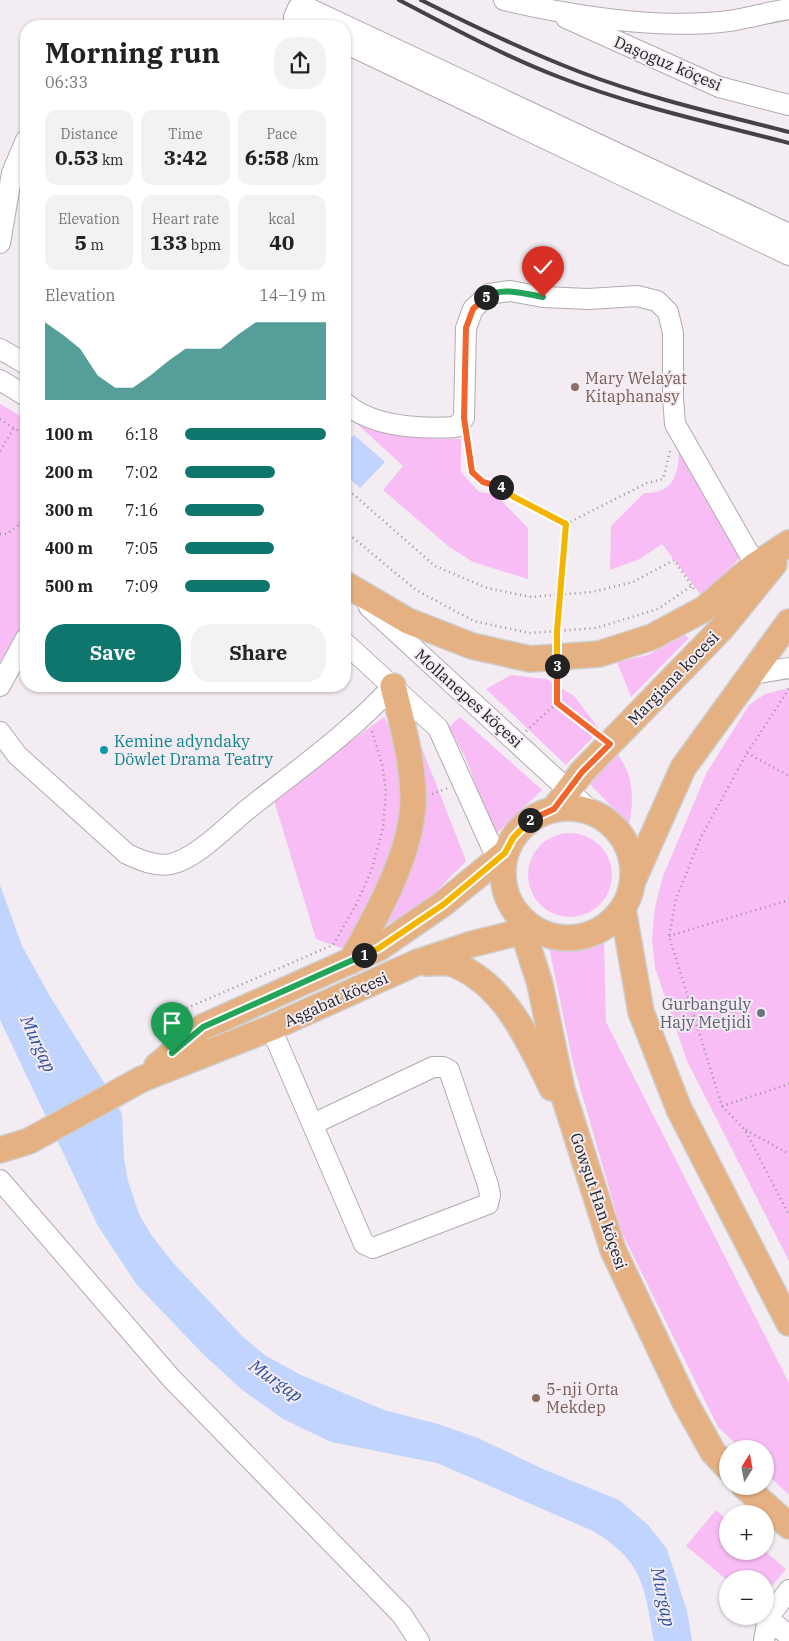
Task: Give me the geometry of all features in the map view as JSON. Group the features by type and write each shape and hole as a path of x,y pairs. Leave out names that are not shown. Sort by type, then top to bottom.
{"main road":[{"name":"Margiana kocesi","path":"554,809 582,772 722,628 758,572 789,544"},
{"path":"351,588 408,621 472,646 530,659 600,654 644,640 704,609 758,572"},
{"path":"634,878 632,857 624,838 610,822 592,812 573,808 554,809 537,815 524,825 513,838 502,861 504,888 525,925 552,937 572,939 586,936 610,924 623,909 631,894 634,878 683,768 789,622"},
{"path":"351,961 393,881 408,833 413,800 412,774 393,686"},
{"name":"Aşgabat köçesi","path":"142,1079 203,1027 379,948 444,904 502,861"},
{"path":"623,909 641,1012 678,1109 789,1323"},
{"name":"Aşgabat köçesi","path":"11,1145 120,1092 142,1079 271,1028 418,962 525,925"},
{"name":"Gowşut Han köçesi","path":"525,925 540,984 562,1090 574,1133 613,1250 685,1402 713,1452 719,1458"},
{"path":"418,962 451,963 489,986 505,1003 538,1058 574,1133"},
{"path":"754,1495 789,1526"}],"street":[{"path":"504,0 550,11 661,23 728,21 789,8"},
{"path":"299,20 294,17 298,8 308,8 332,20"},
{"name":"Daşoguz köçesi","path":"550,11 719,87 789,105"},
{"path":"351,30 628,168 789,255"},
{"path":"351,46 628,168 789,234"},
{"path":"0,242 12,173 20,154"},
{"path":"351,406 384,423 431,429 456,428 464,418 466,328 473,309 489,294 510,291 543,297 637,296 657,302 668,312 673,333 672,398 676,424 758,572"},
{"path":"0,349 20,361"},
{"path":"20,364 3,382 20,392"},
{"name":"Mollanepes köçesi","path":"351,589 592,812"},
{"path":"351,648 438,728 502,861"},
{"path":"0,686 20,649"},
{"path":"752,674 789,668"},
{"path":"0,732 18,755 127,854 148,863 170,864 189,857 366,716 393,686"},
{"path":"271,1028 364,1244 372,1248 488,1204 490,1196 488,1184 449,1070 443,1066 434,1067 313,1124"},
{"path":"0,1180 171,1378 402,1615 419,1641"},
{"path":"774,1610 789,1590"},
{"path":"774,1623 789,1636"},
{"path":"764,1641 767,1625"}],"path":[{"path":"464,418 472,472 483,482 499,486 514,497 566,524"},
{"path":"0,419 20,432"},
{"path":"566,524 647,483 663,479 668,465 676,424"},
{"path":"0,451 14,428"},
{"path":"351,492 436,566 487,588 531,597 592,592 633,582 674,560 693,585 704,609"},
{"path":"0,534 7,534 20,524"},
{"path":"516,740 557,703 557,631 566,524"},
{"path":"351,536 416,590 474,621 529,633 596,628 658,608 693,585"},
{"path":"789,690 747,753 701,837 676,899 670,936 722,1106 745,1130 789,1215"},
{"path":"557,703 610,744"},
{"path":"173,1014 333,945 357,903 372,868 383,828 386,792 382,764 366,716"},
{"path":"747,753 789,776"},
{"path":"670,936 789,900"},
{"path":"722,1106 789,1084"},
{"path":"745,1130 789,1154"}],"shaded area":[{"path":"0,404 20,416 20,628 0,662"},
{"path":"354,421 394,434 419,438 461,439 461,472 479,492 495,494 528,528 528,579 473,562 448,546 383,490 403,466"},
{"path":"679,448 741,556 704,599 662,544 640,559 610,570 611,526 644,493 662,490 673,481 678,466"},
{"path":"685,635 689,638 631,697 617,662 648,655"},
{"path":"511,675 546,679 574,696 600,730 566,765 486,689"},
{"path":"789,688 789,1261 687,1061 655,968 652,939 655,907 663,876 707,772 749,705 765,694"},
{"path":"384,717 399,746 402,788 402,838 380,894 344,949 316,939 273,797"},
{"path":"460,717 542,790 495,835 466,759 449,727"},
{"path":"409,738 422,748 466,861 426,902 379,929 405,882"},
{"path":"618,755 630,780 632,806 629,825 589,783"},
{"path":"562,833 578,833 594,840 605,851 612,867 609,891 600,905 594,910 578,917 562,917 546,910 535,899 528,883 528,867 535,851 546,840"},
{"path":"604,939 606,1022 789,1383 789,1495 774,1481 774,1440 732,1440 718,1427 622,1233 573,1063 549,947 584,949"},
{"path":"716,1510 719,1513 719,1560 774,1559 786,1569 774,1583 774,1570 719,1570 719,1573 686,1546"}],"water":[{"path":"354,435 385,462 360,488 351,480 351,438"},
{"name":"Murgap","path":"0,885 22,946 51,998 122,1114 124,1158 128,1181 139,1214 152,1236 175,1265 244,1338 266,1356 301,1375 384,1410 438,1424 478,1438 545,1470 619,1500 648,1525 667,1549 687,1611 692,1641 654,1641 644,1590 639,1577 623,1554 610,1542 593,1531 437,1463 331,1442 283,1419 241,1389 202,1353 137,1285 98,1226 0,1020"}],"railway":[{"path":"399,0 498,51 538,69 587,87 615,97 789,143"},
{"path":"421,0 519,47 606,81 684,105 789,132"}],"place":[{"name":"Mary Welaýat Kitaphanasy","path":"575,387"},
{"name":"Kemine adyndaky Döwlet Drama Teatry","path":"104,750"},
{"name":"Gurbanguly Hajy Metjidi","path":"761,1013"},
{"name":"5-nji Orta Mekdep","path":"536,1398"}],"route":[{"path":"172,1053 203,1027 379,948 444,904 505,853 513,838 524,825 537,815 554,809 582,772 610,744 557,703 557,631 566,524 514,497 499,486 483,482 472,472 464,418 466,328 473,309 489,294 510,291 543,297"}]}
